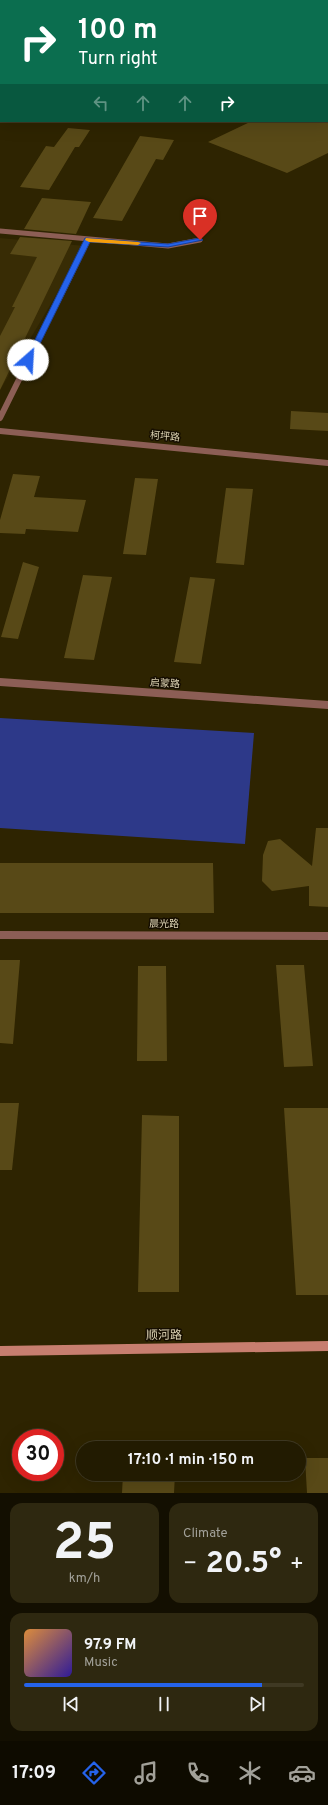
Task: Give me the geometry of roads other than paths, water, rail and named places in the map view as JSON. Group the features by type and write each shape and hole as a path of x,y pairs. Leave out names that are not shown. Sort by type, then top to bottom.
{"street":[{"path":"0,231 168,246 200,240"},
{"path":"0,418 88,240"},
{"name":"柯坪路","path":"0,431 328,463"},
{"name":"启蒙路","path":"0,682 328,705"},
{"name":"晨光路","path":"0,935 328,936"},
{"name":"顺河路","path":"0,1351 328,1346"}]}
